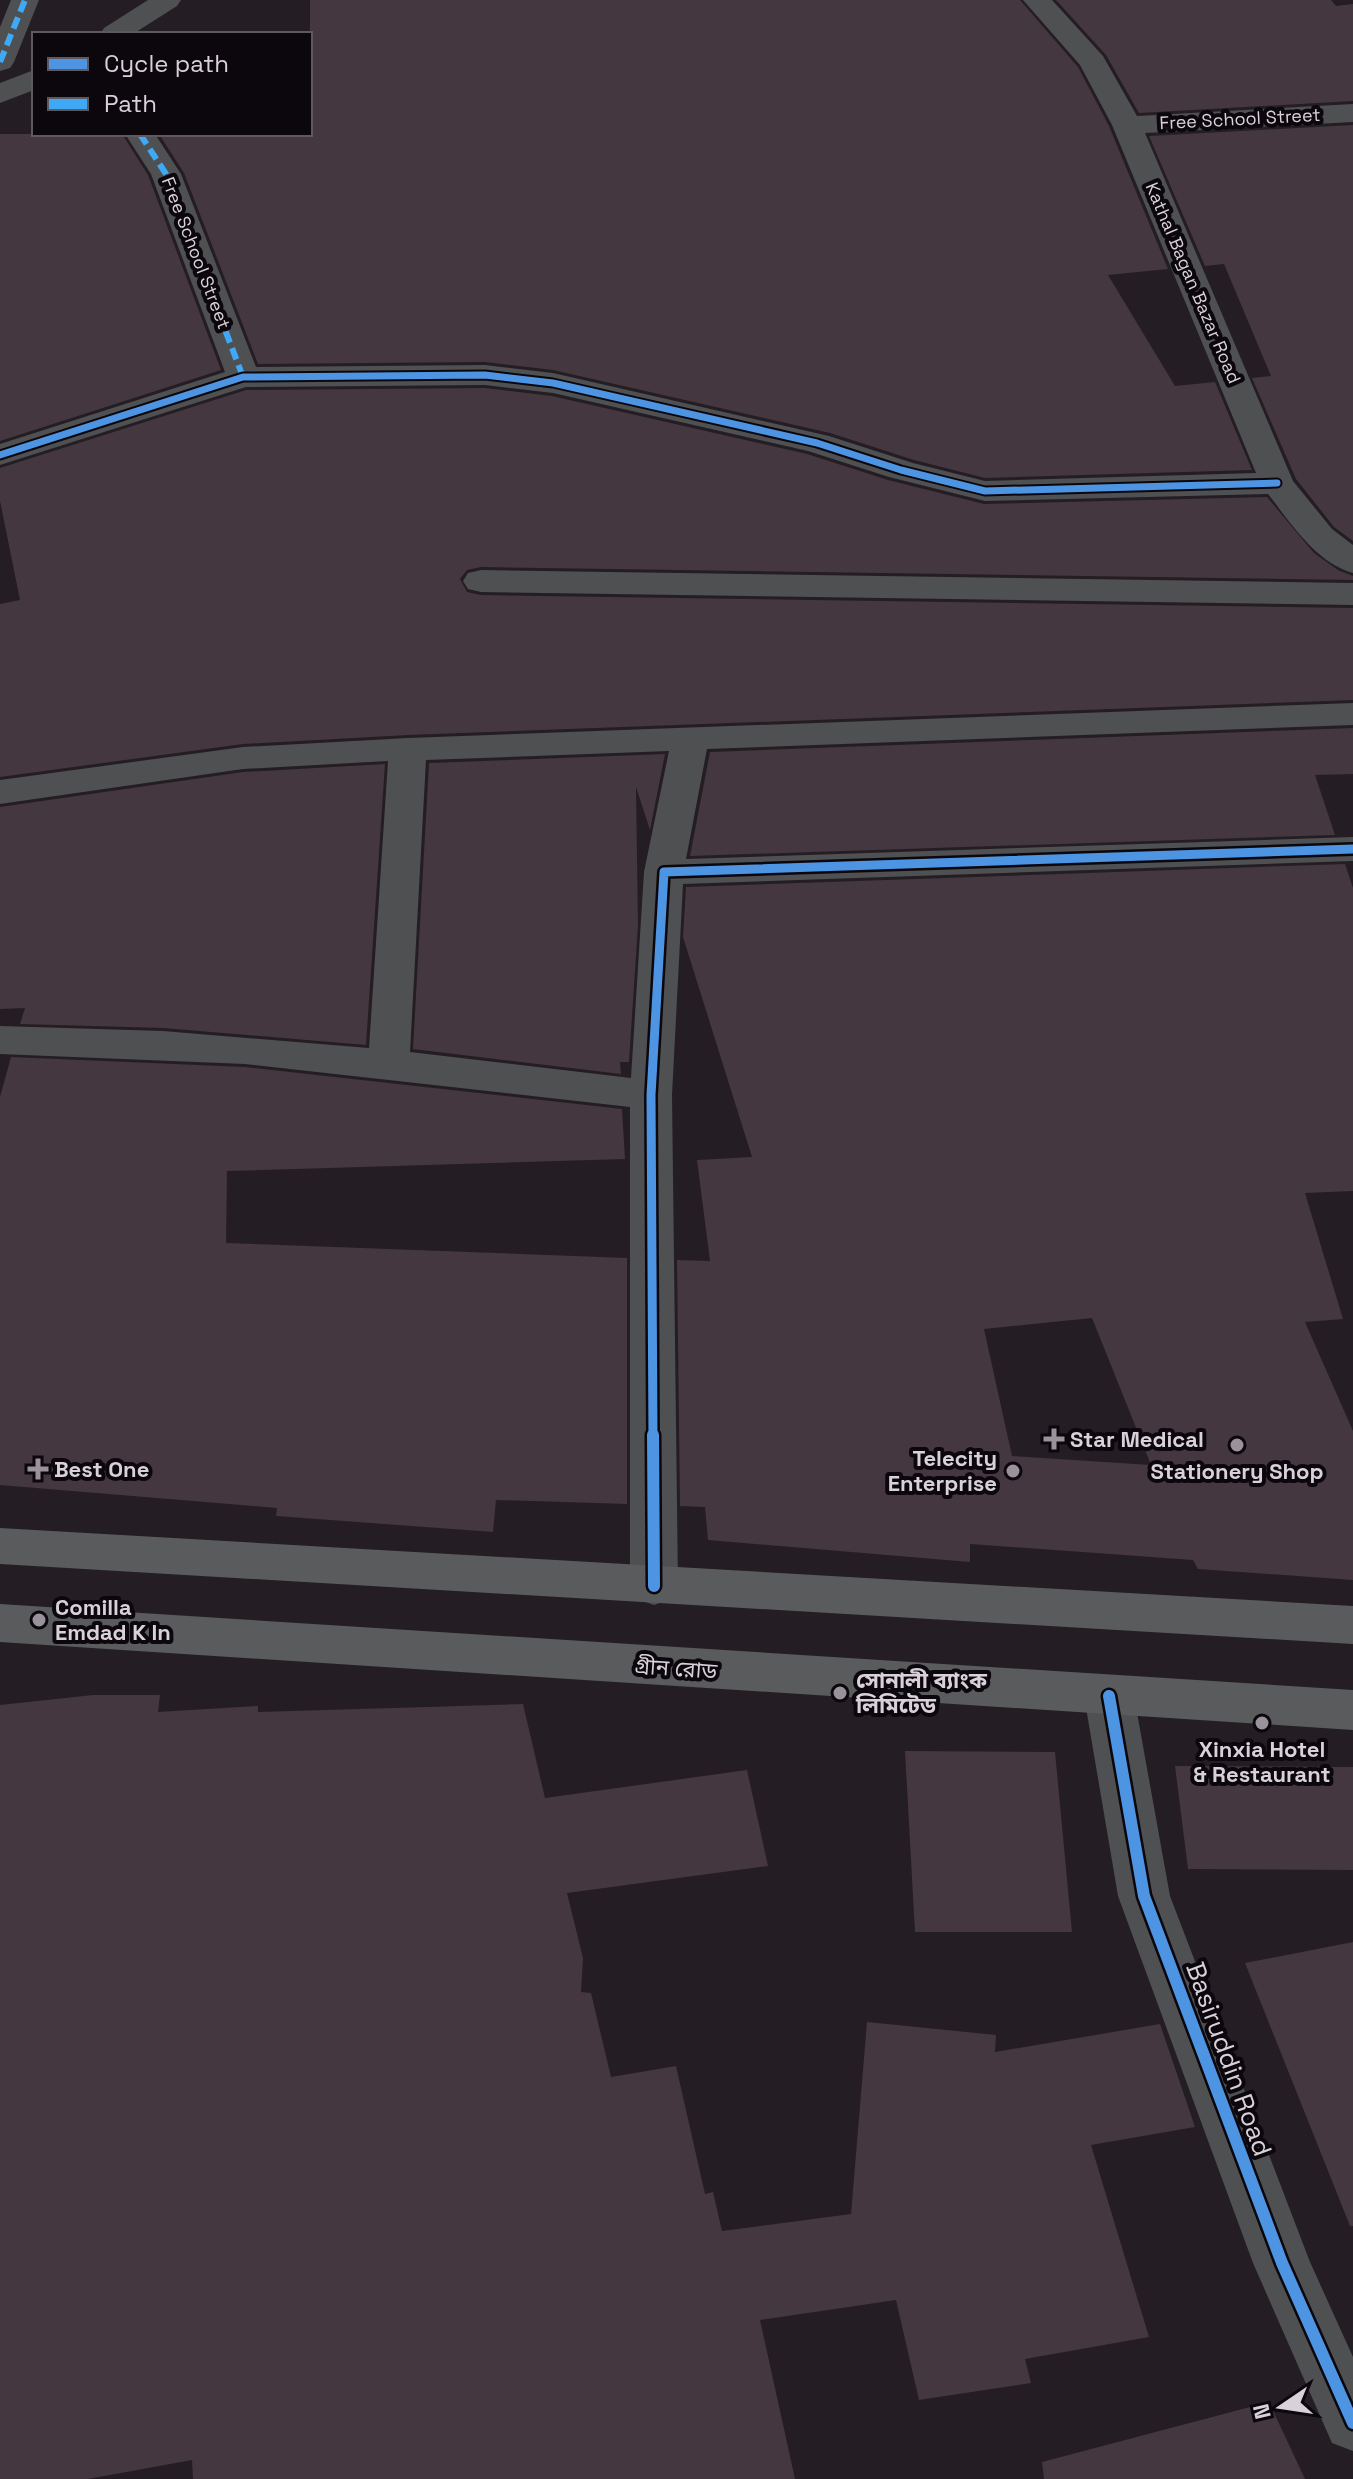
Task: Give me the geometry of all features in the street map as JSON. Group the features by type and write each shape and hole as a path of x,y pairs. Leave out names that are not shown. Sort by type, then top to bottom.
{"main road":[{"path":"0,1546 1353,1625"},
{"name":"গ্রীন রোড","path":"0,1623 1353,1710"}],"street":[{"path":"0,62 25,0"},
{"path":"117,32 167,0"},
{"name":"Kathal Bagan Bazar Road","path":"1037,0 1093,62 1127,125 1277,483 1320,536 1353,562"},
{"path":"0,94 32,80"},
{"name":"Free School Street","path":"1127,125 1353,113"},
{"name":"Free School Street","path":"141,136 166,174 243,377"},
{"path":"0,455 243,377 485,375 553,383 817,443 901,470 985,491 1277,483"},
{"path":"481,581 1353,594"},
{"path":"0,792 243,758 408,749 1353,714"},
{"path":"654,1586 651,1095 664,872 690,739"},
{"path":"389,1063 408,749"},
{"path":"664,872 1353,849"},
{"path":"0,1040 87,1040 389,1063 651,1095"},
{"name":"Basiruddin Road","path":"1109,1696 1144,1896 1282,2263 1353,2423"}],"building":[{"path":"310,0 1020,0 1078,67 1109,126 1168,269 1108,275 1175,386 1215,382 1252,470 985,478 914,460 830,433 553,370 485,362 258,364 184,173 160,136 312,136"},
{"path":"1056,0 1331,0 1336,6 1353,4 1353,101 1139,113 1106,55"},
{"path":"1353,125 1353,541 1334,527 1296,479 1252,378 1271,376 1224,264 1205,266 1149,136"},
{"path":"0,134 123,136 148,175 221,370 0,441"},
{"path":"485,388 552,396 807,454 888,480 984,504 1267,497 1314,553 1338,570 1353,576 1353,580 481,567 467,570 460,579 467,592 481,595 1353,608 1353,700 408,735 243,744 0,777 0,604 20,600 0,501 0,468 246,390"},
{"path":"1353,728 1353,774 1315,775 1335,835 690,856 710,752"},
{"path":"665,754 650,830 636,787 638,925 629,1062 620,1062 621,1074 413,1049 429,763"},
{"path":"385,764 366,1045 163,1028 20,1024 25,1008 0,1009 0,807 243,772"},
{"path":"1345,864 1353,888 1353,1191 1305,1193 1343,1319 1305,1322 1353,1431 1353,1580 1198,1569 1193,1560 970,1544 970,1562 708,1540 705,1507 680,1506 677,1260 710,1261 697,1160 752,1157 683,937 686,887","holes":["1092,1318 1151,1465 1012,1456 984,1329"]},
{"path":"11,1057 245,1067 622,1109 625,1159 227,1171 226,1243 627,1258 627,1504 496,1500 493,1532 276,1516 277,1508 0,1485 0,1097"},
{"path":"93,1695 160,1695 158,1712 258,1706 258,1712 523,1704 545,1798 747,1770 768,1866 567,1893 583,1958 581,1992 591,1993 611,2077 676,2066 705,2194 713,2192 722,2231 851,2214 867,2022 996,2035 995,2052 1160,2024 1195,2127 1091,2145 1149,2337 1025,2359 1031,2383 919,2400 896,2300 760,2320 795,2479 193,2479 192,2460 88,2479 0,2479 0,1705"},
{"path":"905,1751 1055,1752 1072,1932 915,1932"},
{"path":"1175,1766 1353,1767 1353,1870 1188,1869"},
{"path":"1353,1942 1353,2226 1350,2226 1245,1963"},
{"path":"1269,2402 1305,2479 1044,2479 1042,2462"}],"marked path":[{"path":"0,62 25,0"},
{"path":"141,136 166,174 243,377"}],"cycle path":[{"path":"0,455 243,377 485,375 553,383 817,443 901,470 985,491 1277,483"},
{"path":"654,1586 651,1095 664,872 1353,849"},
{"path":"1109,1696 1144,1896 1282,2263 1353,2423"}],"place":[{"name":"Star Medical","path":"1054,1439"},
{"name":"Stationery Shop","path":"1237,1445"},
{"name":"Best One","path":"38,1469"},
{"name":"Telecity Enterprise","path":"1013,1471"},
{"name":"Comilla Emdad K In","path":"39,1620"},
{"name":"সোনালী ব্যাংক লিমিটেড","path":"840,1693"},
{"name":"Xinxia Hotel & Restaurant","path":"1262,1723"}]}
